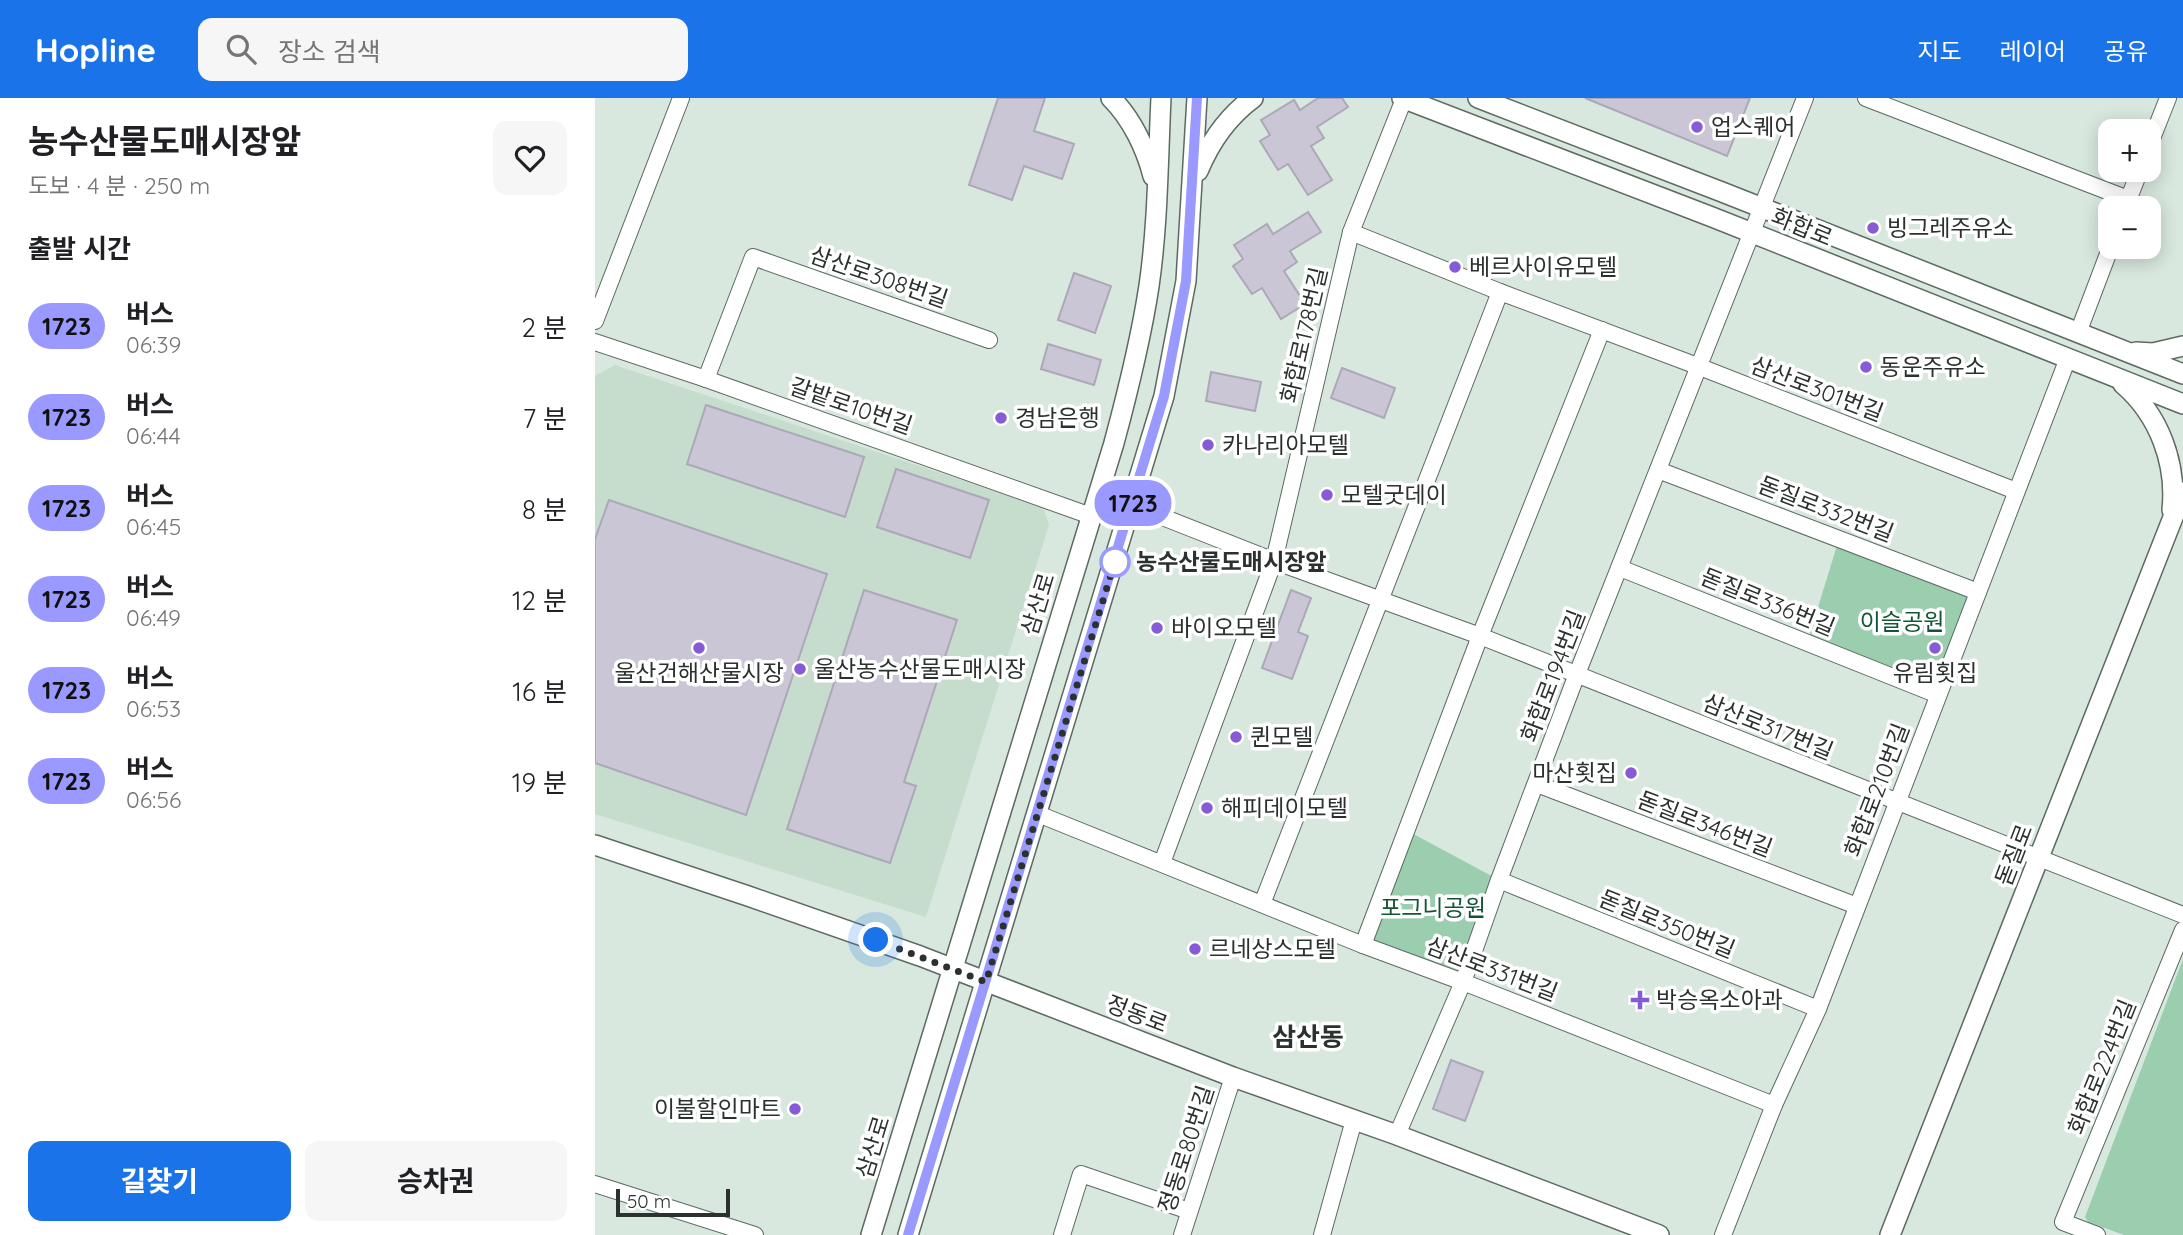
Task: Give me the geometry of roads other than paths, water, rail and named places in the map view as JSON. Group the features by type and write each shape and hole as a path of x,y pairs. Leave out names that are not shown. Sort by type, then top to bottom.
{"main road":[{"path":"1111,98 1126,116 1147,156 1157,195"},
{"name":"삼산로","path":"871,1235 1129,385 1150,282 1161,98"},
{"path":"908,1235 1164,396 1186,281 1197,98"},
{"path":"1193,189 1204,158 1220,131 1230,117 1253,98"},
{"name":"화합로","path":"1403,98 2183,404"},
{"name":"화합로","path":"1478,98 2183,374"},
{"path":"2126,351 2153,353 2183,346"},
{"path":"2115,377 2139,382 2148,375 2146,364 2126,351"},
{"path":"2115,377 2137,397 2163,440 2172,472 2169,528"},
{"name":"돋질로","path":"1891,1235 2183,492"},
{"path":"2169,528 2183,510"},
{"name":"정동로","path":"595,845 953,968 1233,1077 1397,1135 1659,1235"}],"street":[{"path":"595,321 681,98"},
{"name":"화합로178번길","path":"1162,863 1274,561 1351,232 1403,98"},
{"name":"화합로194번길","path":"1397,1135 1463,982 1577,674 1805,98"},
{"path":"1866,98 2106,196"},
{"path":"2160,119 2168,98"},
{"name":"삼산로301번길","path":"1351,232 2016,491"},
{"name":"삼산로308번길","path":"706,379 753,257 989,340"},
{"path":"2078,333 2106,259"},
{"path":"1262,904 1500,292"},
{"path":"1363,944 1480,636 1602,330"},
{"name":"갈밭로10번길","path":"595,342 1091,516"},
{"name":"화합로210번길","path":"1723,1235 1774,1105 1818,1009 2068,358"},
{"name":"돋질로332번길","path":"1658,470 1978,592"},
{"name":"삼산로317번길","path":"1132,505 1274,561 1480,636 2183,915"},
{"name":"돋질로336번길","path":"1620,568 1938,695"},
{"name":"돋질로346번길","path":"1537,784 1857,906"},
{"name":"삼산로331번길","path":"1038,814 1774,1105"},
{"name":"돋질로350번길","path":"1499,880 1818,1009"},
{"name":"화합로224번길","path":"2097,1235 2063,1222 2183,930"},
{"name":"정동로80번길","path":"1182,1235 1233,1077"},
{"path":"1322,1235 1354,1120"},
{"path":"1062,1235 1081,1174 1189,1211"},
{"path":"595,1184 755,1235"}],"place":[{"name":"업스퀘어","path":"1697,127"},
{"name":"빙그레주유소","path":"1873,228"},
{"name":"베르사이유모텔","path":"1455,267"},
{"name":"동운주유소","path":"1866,367"},
{"name":"경남은행","path":"1001,418"},
{"name":"카나리아모텔","path":"1208,445"},
{"name":"모텔굿데이","path":"1327,495"},
{"name":"농수산물도매시장앞","path":"1115,562"},
{"name":"바이오모텔","path":"1157,628"},
{"name":"울산건해산물시장","path":"699,648"},
{"name":"유림횟집","path":"1935,648"},
{"name":"울산농수산물도매시장","path":"800,669"},
{"name":"퀸모텔","path":"1236,737"},
{"name":"마산횟집","path":"1631,773"},
{"name":"해피데이모텔","path":"1207,808"},
{"name":"르네상스모텔","path":"1195,949"},
{"name":"박승옥소아과","path":"1640,1000"},
{"name":"이불할인마트","path":"795,1109"}],"district":[{"name":"삼산동","path":"1308,1037"}],"park label":[{"name":"이슬공원","path":"1902,622"},
{"name":"포그니공원","path":"1433,908"}]}
